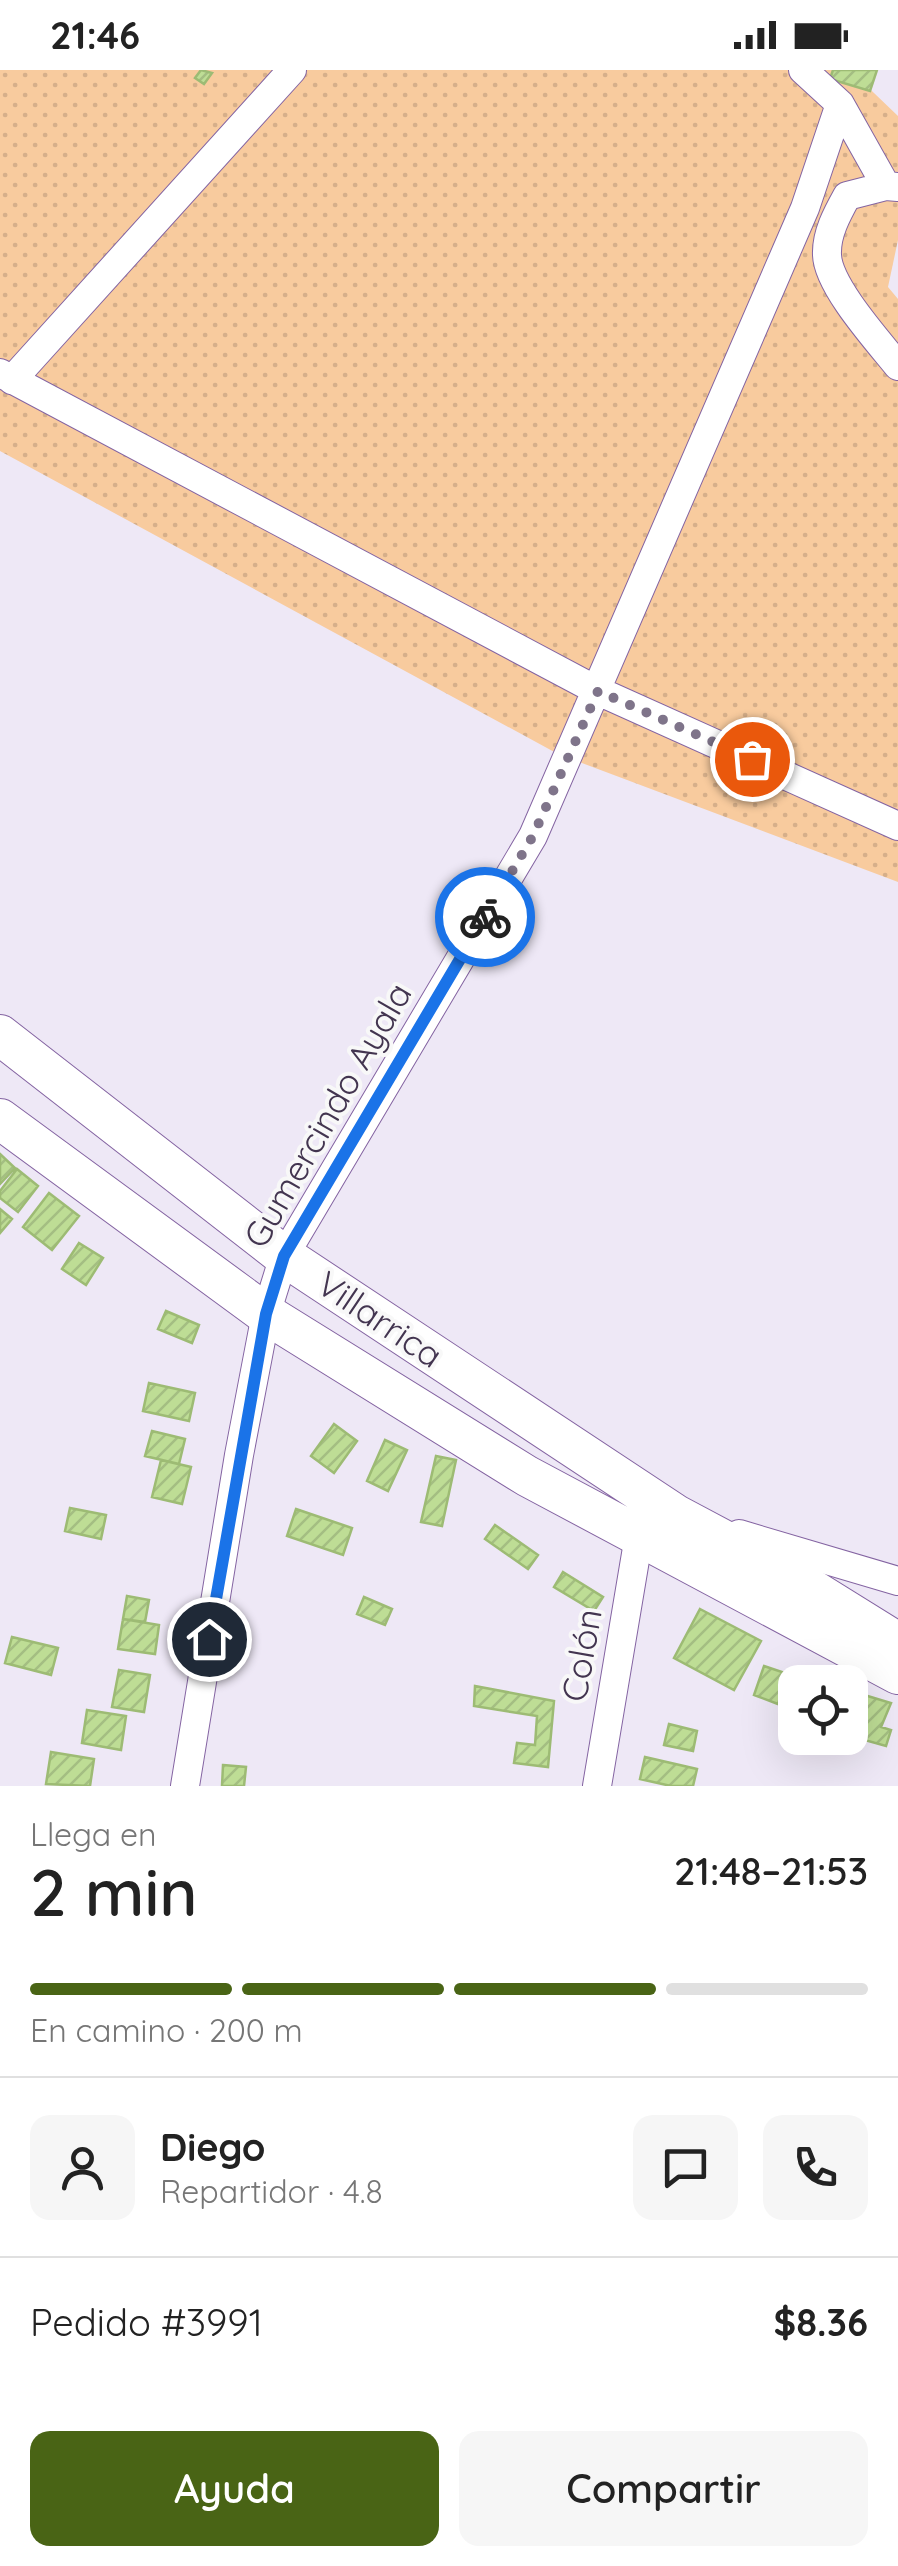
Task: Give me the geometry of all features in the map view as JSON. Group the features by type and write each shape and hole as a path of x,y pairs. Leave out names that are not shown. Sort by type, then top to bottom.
{"street":[{"path":"292,70 6,376 598,691 898,826"},
{"path":"803,70 840,104 892,187 847,196 816,175"},
{"name":"Gumercindo Ayala","path":"185,1786 238,1454 266,1314 284,1256 533,836 816,175 840,104"},
{"path":"847,196 833,221 826,257 843,296 898,366"},
{"name":"Villarrica","path":"0,1034 284,1256 676,1515 787,1574 898,1643"},
{"name":"Villarrica","path":"0,1120 266,1314 527,1476 898,1674"},
{"path":"639,1536 676,1515"},
{"name":"Villarrica","path":"676,1515 898,1581"},
{"name":"Colón","path":"597,1786 639,1536"}],"shaded area":[{"path":"0,70 850,70 898,116 898,240 888,287 898,299 898,882 558,754 0,451"}],"building":[{"path":"201,70 212,73 204,84 195,78"},
{"path":"833,70 877,70 870,91 830,79"},
{"path":"0,1154 15,1168 0,1184"},
{"path":"17,1169 38,1186 18,1212 0,1198 0,1191"},
{"path":"49,1193 79,1216 52,1250 23,1227"},
{"path":"0,1209 12,1219 0,1233"},
{"path":"79,1243 103,1258 86,1285 62,1269"},
{"path":"166,1311 199,1325 192,1343 158,1329"},
{"path":"149,1383 195,1393 189,1421 143,1411"},
{"path":"334,1424 357,1441 334,1473 311,1456"},
{"path":"152,1431 185,1439 179,1464 145,1456"},
{"path":"385,1440 407,1450 388,1491 367,1481"},
{"path":"436,1456 456,1460 442,1526 421,1522"},
{"path":"161,1460 191,1467 182,1504 152,1497"},
{"path":"70,1508 106,1515 101,1539 65,1531"},
{"path":"296,1509 352,1528 343,1555 287,1536"},
{"path":"495,1525 538,1555 528,1569 485,1539"},
{"path":"563,1572 603,1597 594,1611 554,1587"},
{"path":"127,1596 149,1600 145,1622 123,1619"},
{"path":"364,1597 392,1609 385,1625 357,1614"},
{"path":"700,1609 761,1641 734,1690 674,1658"},
{"path":"123,1619 159,1625 155,1654 118,1649"},
{"path":"12,1637 58,1648 51,1675 5,1663"},
{"path":"764,1666 778,1671 778,1704 754,1695"},
{"path":"119,1670 150,1675 144,1712 112,1707"},
{"path":"475,1686 554,1701 548,1767 514,1763 517,1743 535,1745 537,1716 474,1706"},
{"path":"868,1696 891,1703 881,1727 891,1730 886,1746 868,1741"},
{"path":"87,1710 126,1716 121,1750 82,1743"},
{"path":"669,1724 697,1731 693,1751 664,1745"},
{"path":"51,1752 94,1759 90,1786 46,1784"},
{"path":"645,1757 697,1769 693,1786 640,1779"},
{"path":"223,1765 246,1767 244,1786 222,1786"}],"way so far":[{"path":"485,917 533,836 598,691 752,759"}],"route":[{"path":"209,1639 238,1454 266,1314 284,1256 485,917"}]}
